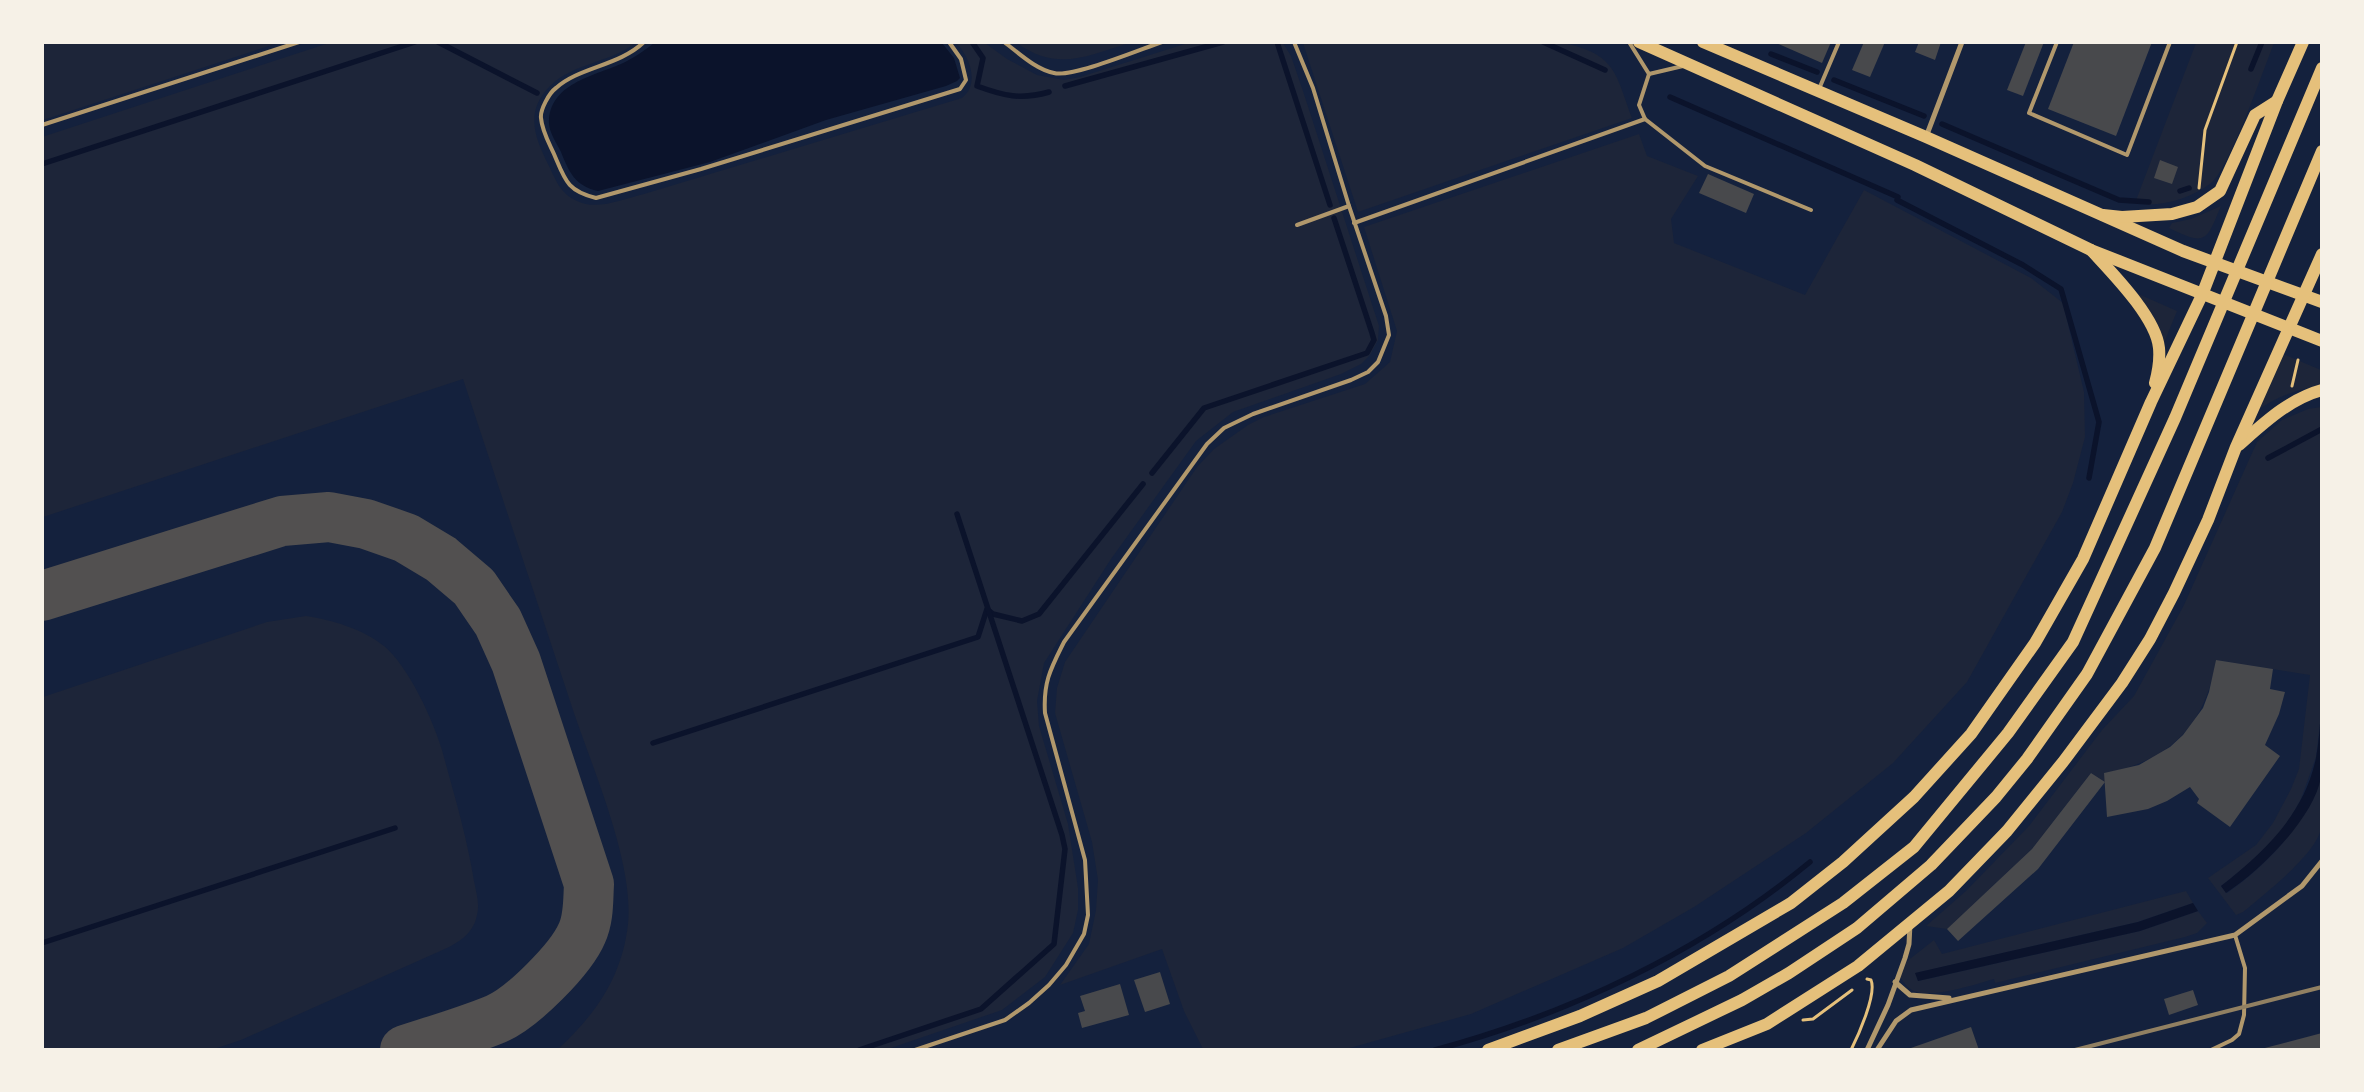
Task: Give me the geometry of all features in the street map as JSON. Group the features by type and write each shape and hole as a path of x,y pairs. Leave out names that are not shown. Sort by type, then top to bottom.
{"main road":[{"path":"1639,42 1915,165 2092,250 2202,295 2322,340"},
{"path":"1703,42 1926,137 2214,264 2304,294 2322,302"},
{"path":"1488,1050 1580,1016 1658,981 1731,940 1791,903 1843,862 1914,797 1970,734 2035,643 2083,559 2151,402 2202,295 2277,101 2303,42"},
{"path":"1558,1050 1646,1018 1729,976 1843,903 1914,846 2008,734 2073,642 2175,418 2322,68"},
{"path":"2103,215 2122,217 2172,214 2197,207 2220,191 2256,115 2277,101"},
{"path":"1638,1050 1742,1000 1789,973 1857,928 1931,865 1996,797 2027,759 2087,674 2155,548 2322,151"},
{"path":"2092,250 2131,295 2149,323 2159,347 2158,372 2151,402"},
{"path":"1702,1050 1767,1024 1817,994 1858,966 1949,891 2007,831 2064,762 2122,683 2150,639 2174,593 2208,520 2236,447 2322,254"},
{"path":"2236,447 2271,416 2292,403 2322,390"}],"street":[{"path":"1926,137 1962,42"},
{"path":"1877,1050 1896,1021 1911,1010 2235,935 2302,886 2322,861"},
{"path":"1867,1050 1888,1005 1894,982 1910,944 1910,924"},
{"path":"1894,982 1910,995 1954,999"}],"lane":[{"path":"42,125 299,42"},
{"path":"644,42 636,50 614,62 555,88 541,112 543,128 567,184 582,194 596,198 701,169 960,89 966,80 961,59 949,42"},
{"path":"1004,42 1038,66 1055,74 1072,72 1162,42"},
{"path":"915,1050 1005,1020 1030,1003 1049,984 1076,950 1084,934 1088,915 1086,868 1045,713 1044,692 1047,676 1064,642 1084,611 1207,444 1224,428 1238,420 1351,380 1368,372 1378,362 1389,335 1386,316 1354,223 1313,88 1294,42"},
{"path":"1629,42 1649,74 1639,105 1645,119 1705,166 1811,210"},
{"path":"1819,92 1838,42"},
{"path":"2057,42 2029,113 2127,155 2170,42"},
{"path":"1649,74 1687,65"},
{"path":"1354,223 1645,119"},
{"path":"1297,225 1349,206"},
{"path":"2212,1049 2232,1040 2239,1034 2244,1015 2245,968 2235,935"}],"path":[{"path":"2199,193 2205,130 2237,42"},
{"path":"2294,373 2298,360"},
{"path":"1851,1050 1869,1002 1873,983 1868,979 1861,984"},
{"path":"1813,1020 1855,988"}],"shaded area":[{"path":"43,42 278,42 278,43 43,120"},
{"path":"329,43 635,43 625,50 569,72 559,78 542,96 537,106 534,125 536,135 557,182 571,198 593,205 610,203 644,194 962,98 971,85 972,78 969,63 956,43 985,43 1007,59 1037,75 1064,80 1080,77 1188,43 1283,43 1291,56 1303,91 1379,326 1378,340 1370,355 1361,364 1341,374 1233,412 1196,441 1111,559 1044,663 1037,701 1039,726 1068,824 1078,888 1078,910 1073,933 1045,977 1002,1010 888,1049 558,1049 572,1036 595,1008 613,978 620,961 628,924 625,875 602,792 463,379 43,517 42,137"},
{"path":"654,43 942,43 954,58 960,78 946,86 826,120 710,162 598,191 590,189 578,182 567,166 550,130 551,110 556,99 574,83 626,62"},
{"path":"1017,43 1129,43 1086,56 1059,59 1045,57"},
{"path":"1303,43 1564,43 1594,53 1604,60 1617,77 1632,118 1358,212"},
{"path":"2196,43 2274,43 2236,140 2227,159 2211,183 2194,194 2174,201 2154,204 2135,203"},
{"path":"1639,134 1647,156 1698,176 1671,219 1674,243 1805,295 1864,190 2031,278 2063,303 2084,392 2085,437 2073,483 2062,512 1967,682 1893,763 1806,833 1694,907 1623,948 1471,1014 1346,1049 1203,1049 1184,1011 1162,949 1060,985 1089,944 1096,910 1098,880 1092,842 1055,713 1057,688 1065,662 1197,467 1214,449 1248,425 1264,417 1365,384 1390,362 1397,331 1364,227"},
{"path":"2221,206 2208,234 2203,237 2191,237 2169,228 2172,223 2191,219"},
{"path":"2118,285 2177,311 2159,355 2147,330"},
{"path":"2283,354 2321,370 2321,386 2285,395 2254,413"},
{"path":"2321,407 2322,708 2316,757 2301,799 2287,824 2253,861 2221,886 2227,893 2257,870 2270,857 2295,827 2314,795 2321,777 2322,822 2317,838 2310,850 2275,885 2243,912 2236,915 2208,878 2256,845 2273,823 2291,789 2299,769 2310,675 2216,660 2211,683 2203,704 2181,737 2165,750 2148,760 2127,768 2104,773 2105,782 2091,773 2032,849 1947,929 1926,926 1966,891 2029,826 2102,730 2134,696 2184,605 2257,442 2282,420 2308,409"},
{"path":"306,616 347,626 376,640 393,655 419,695 433,724 442,750 464,832 478,902 477,915 470,931 462,939 447,948 241,1040 211,1050 43,1049 43,697 267,622"},
{"path":"2321,708 2323,761 2321,777 2308,809 2284,842 2254,871 2226,893 2221,886 2267,846 2292,815 2302,797 2316,758"},
{"path":"2186,891 2193,903 2138,922 1916,973 1918,981 2140,931 2198,911 2207,923 2197,933 2185,937 1995,983 1994,979 1944,992 1924,993 1914,991 1900,977 1901,966 1934,940 1942,954"},
{"path":"2193,903 2198,911 2140,931 1918,981 1915,973 2138,922"}],"building":[{"path":"1774,42 1831,42 1822,63"},
{"path":"1864,42 1885,42 1870,77 1852,70"},
{"path":"1919,42 1941,42 1935,60 1915,52"},
{"path":"2026,42 2044,42 2023,96 2007,90"},
{"path":"2074,42 2152,42 2116,136 2048,109"},
{"path":"2160,160 2178,167 2172,184 2154,178"},
{"path":"1708,174 1754,194 1746,213 1699,193"},
{"path":"2216,660 2273,669 2270,689 2285,692 2279,714 2265,745 2280,756 2230,827 2197,803 2199,799 2190,787 2167,801 2148,809 2107,817 2104,773 2139,765 2170,747 2183,735 2203,708 2209,692"},
{"path":"2091,773 2105,782 2038,869 1958,941 1947,929 2032,849"},
{"path":"1160,972 1170,1004 1145,1012 1134,980"},
{"path":"1120,984 1129,1015 1082,1028 1078,1013 1085,1011 1080,996"},
{"path":"2193,990 2198,1005 2169,1015 2164,999"},
{"path":"1971,1027 1979,1050 1908,1050 1908,1049"},
{"path":"2322,1033 2322,1050 2261,1050 2261,1049"}],"waterway":[{"path":"42,164 415,42"},
{"path":"438,42 537,93"},
{"path":"972,42 983,58 977,86 1013,96 1030,96 1049,92"},
{"path":"1065,86 1223,42"},
{"path":"1277,42 1330,205"},
{"path":"1543,42 1605,70"},
{"path":"2251,69 2262,42"},
{"path":"1771,54 1817,72"},
{"path":"1834,80 1924,116"},
{"path":"1670,97 1898,197 1897,200 2023,265 2061,289 2099,422 2089,478"},
{"path":"1942,124 2119,200 2149,202"},
{"path":"2180,191 2189,188"},
{"path":"1152,473 1204,408 1367,353 1374,340 1334,218"},
{"path":"2268,458 2322,429"},
{"path":"653,743 978,637 987,609 993,614 1022,621 1039,614 1143,484"},
{"path":"859,1050 981,1009 1054,944 1065,849 1062,835 957,514"},
{"path":"42,943 395,828"},
{"path":"1435,1050 1535,1018 1632,976 1725,924 1810,862"}],"taxiway":[{"path":"42,596 282,521 329,517 366,524 406,538 441,559 474,587 498,622 516,662 589,884 587,915 582,933 568,956 545,982 519,1005 496,1019 405,1050"}],"railway":[{"path":"2075,1050 2322,987"}]}
